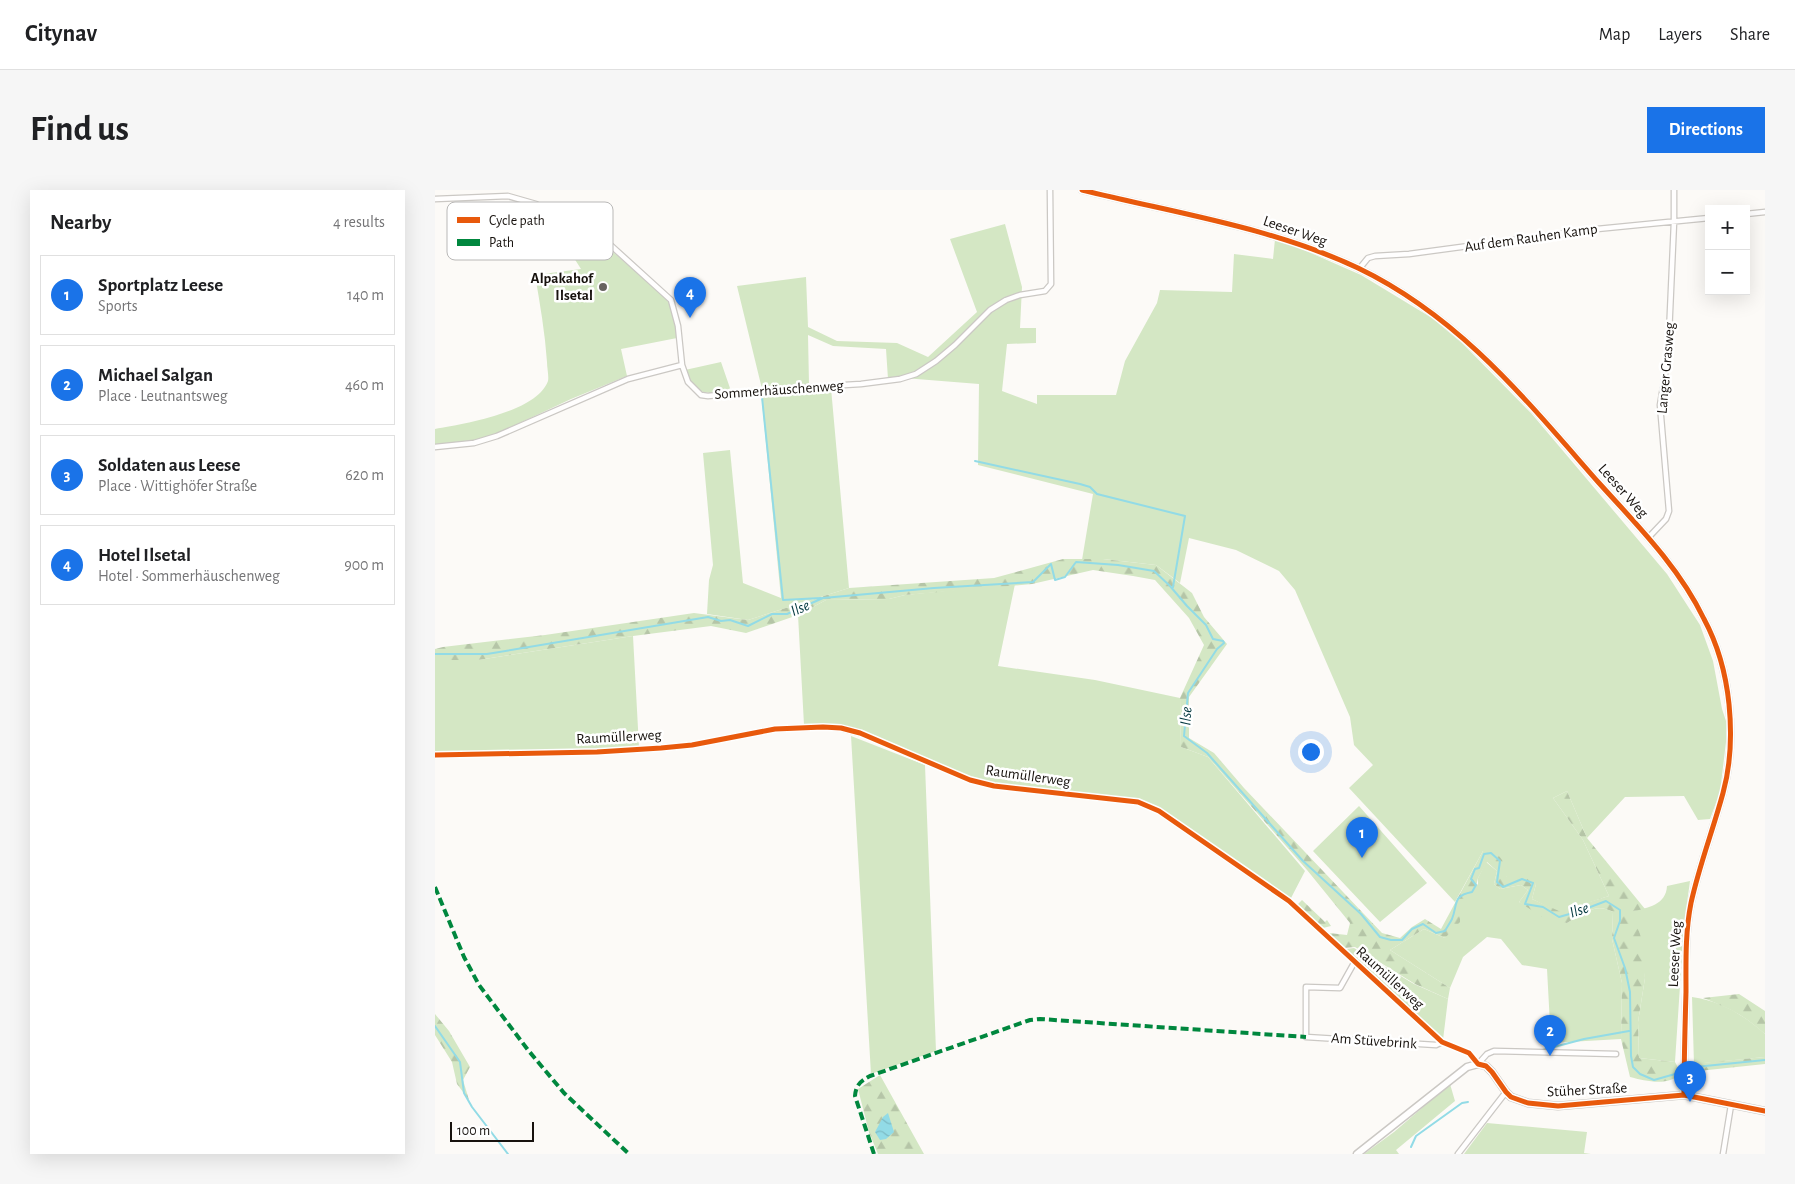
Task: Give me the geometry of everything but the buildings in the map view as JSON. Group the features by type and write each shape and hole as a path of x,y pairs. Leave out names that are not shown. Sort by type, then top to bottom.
{"main road":[{"path":"1357,1154 1467,1067 1478,1064 1486,1066 1505,1092"},
{"name":"Stüher Straße","path":"1505,1092 1511,1097 1529,1103 1559,1106 1684,1095 1765,1111"}],"street":[{"name":"Sommerhäuschenweg","path":"613,247 671,300 678,326 681,365 688,382 701,395 709,396 787,388 861,384 900,379 916,374 936,361 990,310 1005,300 1019,295 1045,291 1051,284 1050,190"},
{"name":"Leeser Weg","path":"1082,190 1272,235 1314,249 1359,269 1404,294 1467,340 1502,374 1648,538 1683,582 1704,618 1724,672 1730,713 1731,742 1727,776 1697,877 1687,925 1684,1095"},
{"name":"Langer Grasweg","path":"1648,538 1666,519 1669,510 1660,405 1669,357 1674,190"},
{"name":"Sommerhäuschenweg","path":"435,199 508,196 529,202"},
{"path":"1750,214 1765,212"},
{"name":"Auf dem Rauhen Kamp","path":"1359,269 1368,258 1375,256 1409,254 1587,230 1705,218"},
{"path":"435,447 474,443 497,436 628,378 681,365"},
{"name":"Raumüllerweg","path":"435,755 597,752 692,746 775,729 801,727 841,728 861,733 970,780 994,786 1138,802 1159,811 1289,902 1442,1042 1469,1053 1478,1064"},
{"name":"Am Stüvebrink","path":"1355,963 1340,988 1306,987 1306,1037 1436,1046 1442,1042"},
{"path":"1478,1064 1487,1054 1494,1051 1616,1054"},
{"path":"1458,1154 1505,1092"},
{"path":"1723,1154 1731,1105"}],"green space":[{"path":"1005,224 1022,287 1020,328 1036,328 1036,343 1007,344 1002,391 1037,404 1037,395 1116,395 1125,361 1157,303 1160,290 1232,292 1234,254 1273,259 1275,239 1361,275 1432,318 1463,344 1531,413 1667,574 1700,625 1713,661 1726,721 1726,742 1720,792 1710,819 1698,820 1684,796 1625,797 1587,838 1567,791 1553,798 1583,840 1609,896 1559,912 1532,899 1536,884 1507,877 1483,851 1455,902 1349,788 1373,765 1354,745 1350,717 1295,590 1279,571 1236,550 1189,538 1180,583 1156,565 1103,559 1082,560 1093,494 978,465 979,384 904,378 904,376 888,379 886,349 833,346 808,335 809,384 762,389 737,286 806,277 808,327 837,341 897,343 928,357 977,312 950,239"},
{"path":"613,252 669,301 677,338 621,349 627,376 571,399 496,434 474,441 435,445 435,429 498,415 530,401 541,392 548,381 548,374 535,275 581,269 575,260 613,260"},
{"path":"721,362 731,391 703,392 693,385 685,370"},
{"path":"831,388 849,588 748,620 707,614 709,580 713,565 703,453 730,450 743,583 781,598 761,392"},
{"path":"1063,559 1103,559 1156,565 1192,593 1204,617 1227,644 1189,697 1189,738 1214,753 1244,788 1382,933 1400,938 1425,919 1441,929 1483,851 1490,852 1501,858 1507,877 1526,874 1536,884 1532,899 1559,911 1609,896 1583,840 1553,798 1567,791 1587,838 1645,909 1633,911 1642,941 1645,978 1638,1022 1639,1058 1675,1062 1681,1073 1670,1080 1657,1082 1630,1077 1621,1039 1622,983 1612,939 1613,912 1601,908 1589,910 1567,923 1544,918 1519,902 1528,890 1521,885 1500,889 1494,884 1497,871 1487,862 1478,878 1474,895 1460,902 1460,922 1445,938 1424,929 1390,950 1450,988 1448,999 1415,984 1355,947 1344,948 1329,933 1347,935 1350,923 1307,870 1208,757 1181,747 1180,698 1204,645 1189,618 1155,580 1093,570 1032,584 905,595 889,599 826,600 798,615 746,633 711,626 478,660 435,660 435,649 443,647 545,635 694,613 748,620 849,588 994,578"},
{"path":"1015,584 998,666 1095,680 1180,698 1181,747 1208,757 1305,871 1290,900 1161,809 1138,800 995,784 956,772 862,731 837,725 804,725 798,615 826,600 889,599 905,595"},
{"path":"633,636 639,747 435,752 435,660 478,660"},
{"path":"851,736 925,765 936,1051 871,1074"},
{"path":"1359,806 1427,883 1380,922 1313,851"},
{"path":"1486,862 1497,871 1494,884 1500,889 1521,885 1528,890 1519,902 1567,923 1589,910 1601,908 1613,912 1612,939 1622,983 1621,1039 1551,1043 1547,969 1522,965 1501,939 1487,937 1463,957 1450,988 1390,950 1424,929 1445,938 1459,901 1478,884 1478,878"},
{"path":"1690,881 1684,925 1675,1062 1639,1058 1638,1022 1645,978 1632,911 1650,907 1660,901 1666,892 1667,886"},
{"path":"1302,900 1325,922 1327,920 1331,926 1323,928 1297,905"},
{"path":"1354,948 1414,984 1448,999 1443,1040 1346,949"},
{"path":"1739,994 1765,1011 1765,1034 1750,1021 1721,1005 1703,998"},
{"path":"1692,997 1722,1005 1757,1027 1765,1034 1765,1057 1694,1064"},
{"path":"435,1014 449,1031 470,1067 463,1080 469,1100 457,1084 452,1062 435,1035"},
{"path":"1765,1057 1765,1064 1689,1072 1690,1064"},
{"path":"880,1075 924,1154 878,1154 869,1132 858,1089"},
{"path":"1450,1084 1455,1101 1396,1150 1399,1154 1364,1154 1394,1132"},
{"path":"1487,1123 1587,1132 1584,1153 1591,1154 1464,1154"}],"water":[{"path":"888,1113 894,1132 886,1139 880,1140 875,1132 883,1117"}],"waterway":[{"path":"762,397 783,600 821,598"},
{"path":"975,461 1080,484 1090,487 1097,494 1185,516 1173,587"},
{"name":"Ilse","path":"435,654 487,654 708,617 721,621 730,620 748,626 772,614 787,614 823,598 934,588 1033,582 1051,564 1055,580 1065,577 1076,562 1118,565 1154,571 1206,625 1213,639 1223,641 1224,643 1217,649 1188,693 1184,736 1207,753 1303,861 1361,914 1380,937 1402,940 1412,929 1423,924 1436,933 1445,931 1452,919 1458,898 1472,892 1476,885 1471,879 1475,869 1479,868 1484,854 1491,853 1500,861 1497,882 1503,887 1522,879 1533,883 1525,904 1543,907 1559,917 1606,901 1620,910 1620,921 1614,938 1625,968 1630,992 1631,1056 1633,1067 1640,1074 1654,1080 1682,1072"},
{"path":"435,1026 460,1062 464,1093 472,1107 508,1154"},
{"path":"1539,1051 1584,1039 1629,1031"},
{"name":"Ilse","path":"1687,1070 1695,1067 1765,1060"},
{"path":"1411,1147 1416,1136 1462,1103 1468,1102"}],"marked path":[{"path":"435,887 464,957 479,985 528,1050 564,1093 629,1154"},
{"path":"874,1154 855,1096 858,1086 862,1081 870,1076 1030,1020 1040,1019 1306,1037"}],"cycle path":[{"path":"1082,190 1257,231 1325,254 1358,268 1395,288 1460,336 1518,391 1656,547 1694,600 1709,629 1721,660 1728,693 1731,738 1726,782 1698,875 1689,914 1686,948 1684,1095"},
{"path":"435,755 597,752 661,748 692,745 775,729 841,728 860,733 970,780 994,786 1138,802 1159,811 1289,901 1442,1042 1469,1053 1478,1064 1486,1066 1511,1097 1528,1103 1558,1106 1684,1095 1765,1111"}],"place":[{"name":"Alpakahof Ilsetal","path":"603,287"},
{"name":"Hotel Ilsetal","path":"690,318"},
{"name":"Sportplatz Leese","path":"1362,858"},
{"name":"Michael Salgan","path":"1550,1056"},
{"name":"Soldaten aus Leese","path":"1690,1102"}]}
